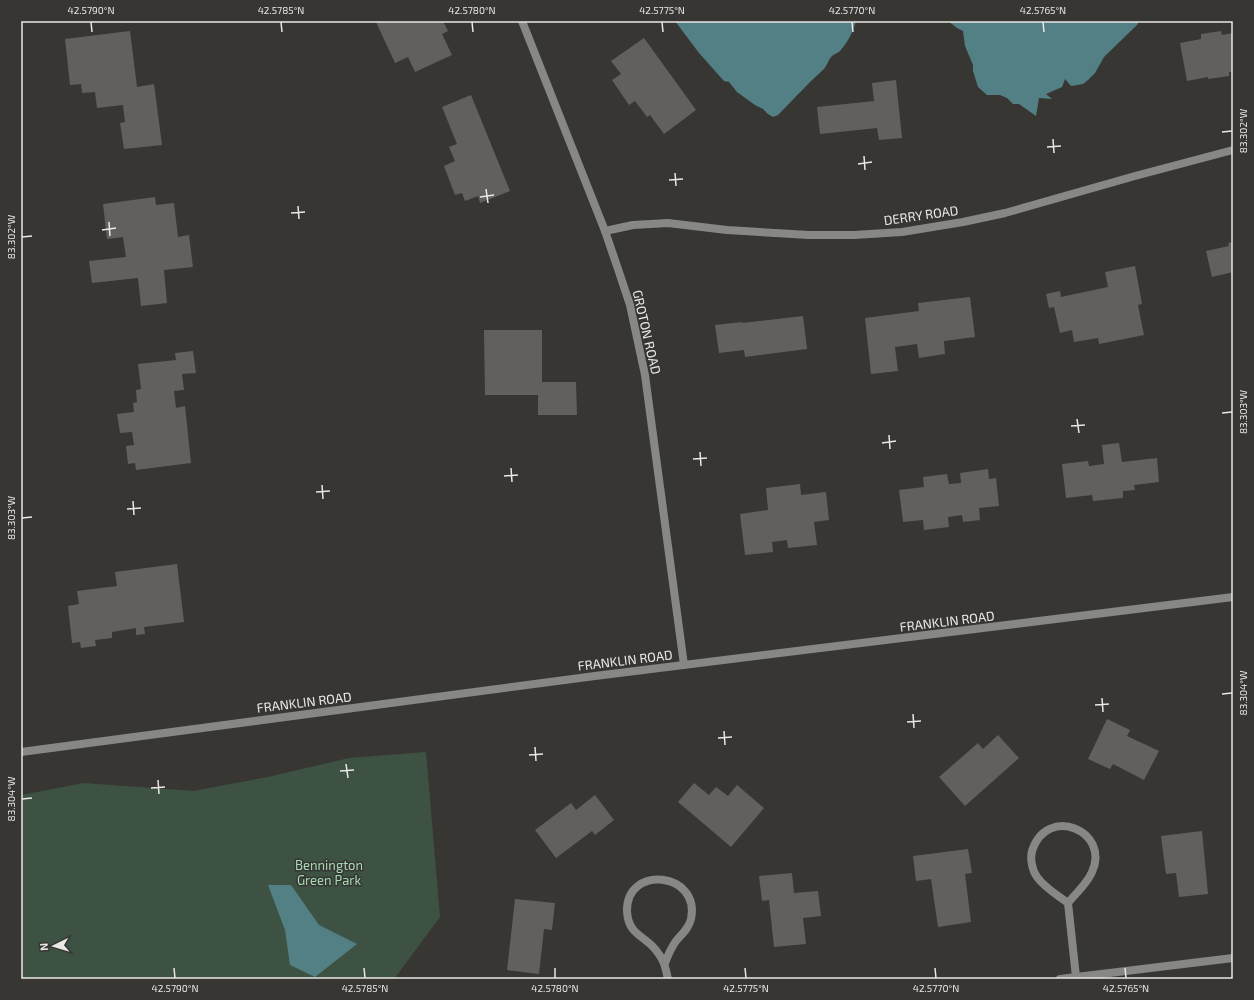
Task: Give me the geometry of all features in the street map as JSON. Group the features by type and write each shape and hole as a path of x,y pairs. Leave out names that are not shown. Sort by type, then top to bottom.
{"street":[{"name":"GROTON ROAD","path":"522,21 605,231 630,305 645,375 659,469 684,665"},
{"name":"DERRY ROAD","path":"605,231 633,225 668,223 727,230 809,235 902,232 963,222 1005,213 1233,150"},
{"name":"FRANKLIN ROAD","path":"21,752 684,665 1233,597"},
{"path":"1068,903 1044,885 1036,876 1032,865 1031,853 1035,842 1042,833 1050,828 1060,826 1070,826 1081,832 1090,840 1095,850 1093,871 1086,882 1068,903 1076,977"},
{"path":"665,963 670,951 686,930 691,920 692,907 684,890 677,884 666,879 653,879 634,888 627,910 629,921 633,929 640,937 654,948 665,963 668,979"},
{"path":"1060,979 1233,958"}],"green space":[{"name":"Bennington Green Park","path":"426,752 440,917 394,979 21,979 21,795 84,783 193,791 268,777 349,758"}],"water":[{"path":"675,21 856,21 850,37 840,51 832,56 824,69 778,115 773,117 737,92 729,82 724,81 699,53"},
{"path":"948,21 1138,21 1138,24 1104,57 1095,73 1083,84 1071,86 1065,79 1062,87 1046,94 1052,99 1039,98 1036,116 1019,104 1013,104 1007,98 1000,95 987,95 978,87 973,71 973,65 965,46 963,31"},
{"path":"268,885 291,885 319,925 357,944 315,977 290,965 285,930"}],"building":[{"path":"443,21 448,31 442,34 452,55 415,72 408,57 395,63 376,22"},
{"path":"130,31 137,87 154,84 162,145 124,149 120,123 125,122 123,105 97,108 95,92 82,93 81,84 70,85 65,39"},
{"path":"1221,31 1222,35 1233,33 1233,72 1229,72 1229,76 1208,79 1208,77 1187,81 1180,43 1201,39 1201,34"},
{"path":"644,38 696,110 664,134 650,115 647,117 635,101 629,105 612,80 621,74 611,61"},
{"path":"896,80 902,138 879,140 877,128 820,134 817,107 874,101 872,83"},
{"path":"471,95 510,191 480,203 478,196 465,201 462,193 455,195 444,166 455,161 449,147 457,144 442,107"},
{"path":"155,197 156,205 174,203 178,237 189,235 193,267 164,270 167,303 141,306 138,278 92,283 89,261 126,257 123,237 107,239 103,204"},
{"path":"1233,242 1233,272 1212,277 1206,251 1229,246 1228,243"},
{"path":"1135,266 1142,304 1138,305 1144,335 1099,344 1098,338 1074,342 1072,330 1060,333 1054,307 1049,308 1046,294 1060,291 1061,297 1108,287 1105,272"},
{"path":"970,297 975,337 944,341 945,354 919,358 917,344 895,347 898,371 871,374 865,318 919,311 918,303"},
{"path":"803,316 807,349 745,357 744,350 719,353 715,325"},
{"path":"484,330 542,330 542,382 576,382 577,415 538,415 538,395 485,395"},
{"path":"193,351 196,373 182,374 184,390 174,391 176,408 185,406 191,463 136,470 135,463 128,464 126,446 134,445 132,432 120,433 117,414 134,412 133,403 137,402 136,390 141,389 138,364 176,360 175,353"},
{"path":"1119,443 1122,462 1157,458 1159,482 1134,485 1135,490 1123,491 1123,498 1093,501 1092,495 1066,498 1062,464 1088,461 1089,466 1104,464 1102,445"},
{"path":"988,469 989,479 996,478 999,506 979,508 980,520 963,522 962,515 948,517 949,527 924,530 923,520 903,522 899,490 924,487 923,477 947,474 949,484 961,483 960,473"},
{"path":"800,484 801,495 826,492 829,520 814,522 817,545 788,548 787,540 772,542 773,552 745,555 740,514 768,510 766,488"},
{"path":"177,564 184,622 144,627 145,634 136,635 136,628 112,632 112,638 95,640 96,646 81,648 80,642 72,643 68,606 79,604 77,591 117,586 115,572"},
{"path":"1107,719 1130,730 1127,736 1159,751 1144,780 1113,764 1110,769 1088,759"},
{"path":"998,735 1019,758 965,806 939,777 978,743 983,749"},
{"path":"694,783 709,795 716,787 728,796 737,785 764,808 731,847 678,802"},
{"path":"595,795 614,820 595,835 592,831 556,858 535,830 571,803 576,810"},
{"path":"1202,831 1208,894 1179,897 1176,873 1166,874 1161,836"},
{"path":"968,849 972,873 965,874 971,922 938,927 931,879 916,881 913,856"},
{"path":"792,873 794,893 818,891 821,916 803,918 806,944 774,947 769,900 762,901 759,876"},
{"path":"515,899 555,903 552,930 544,929 539,974 507,970"}]}
